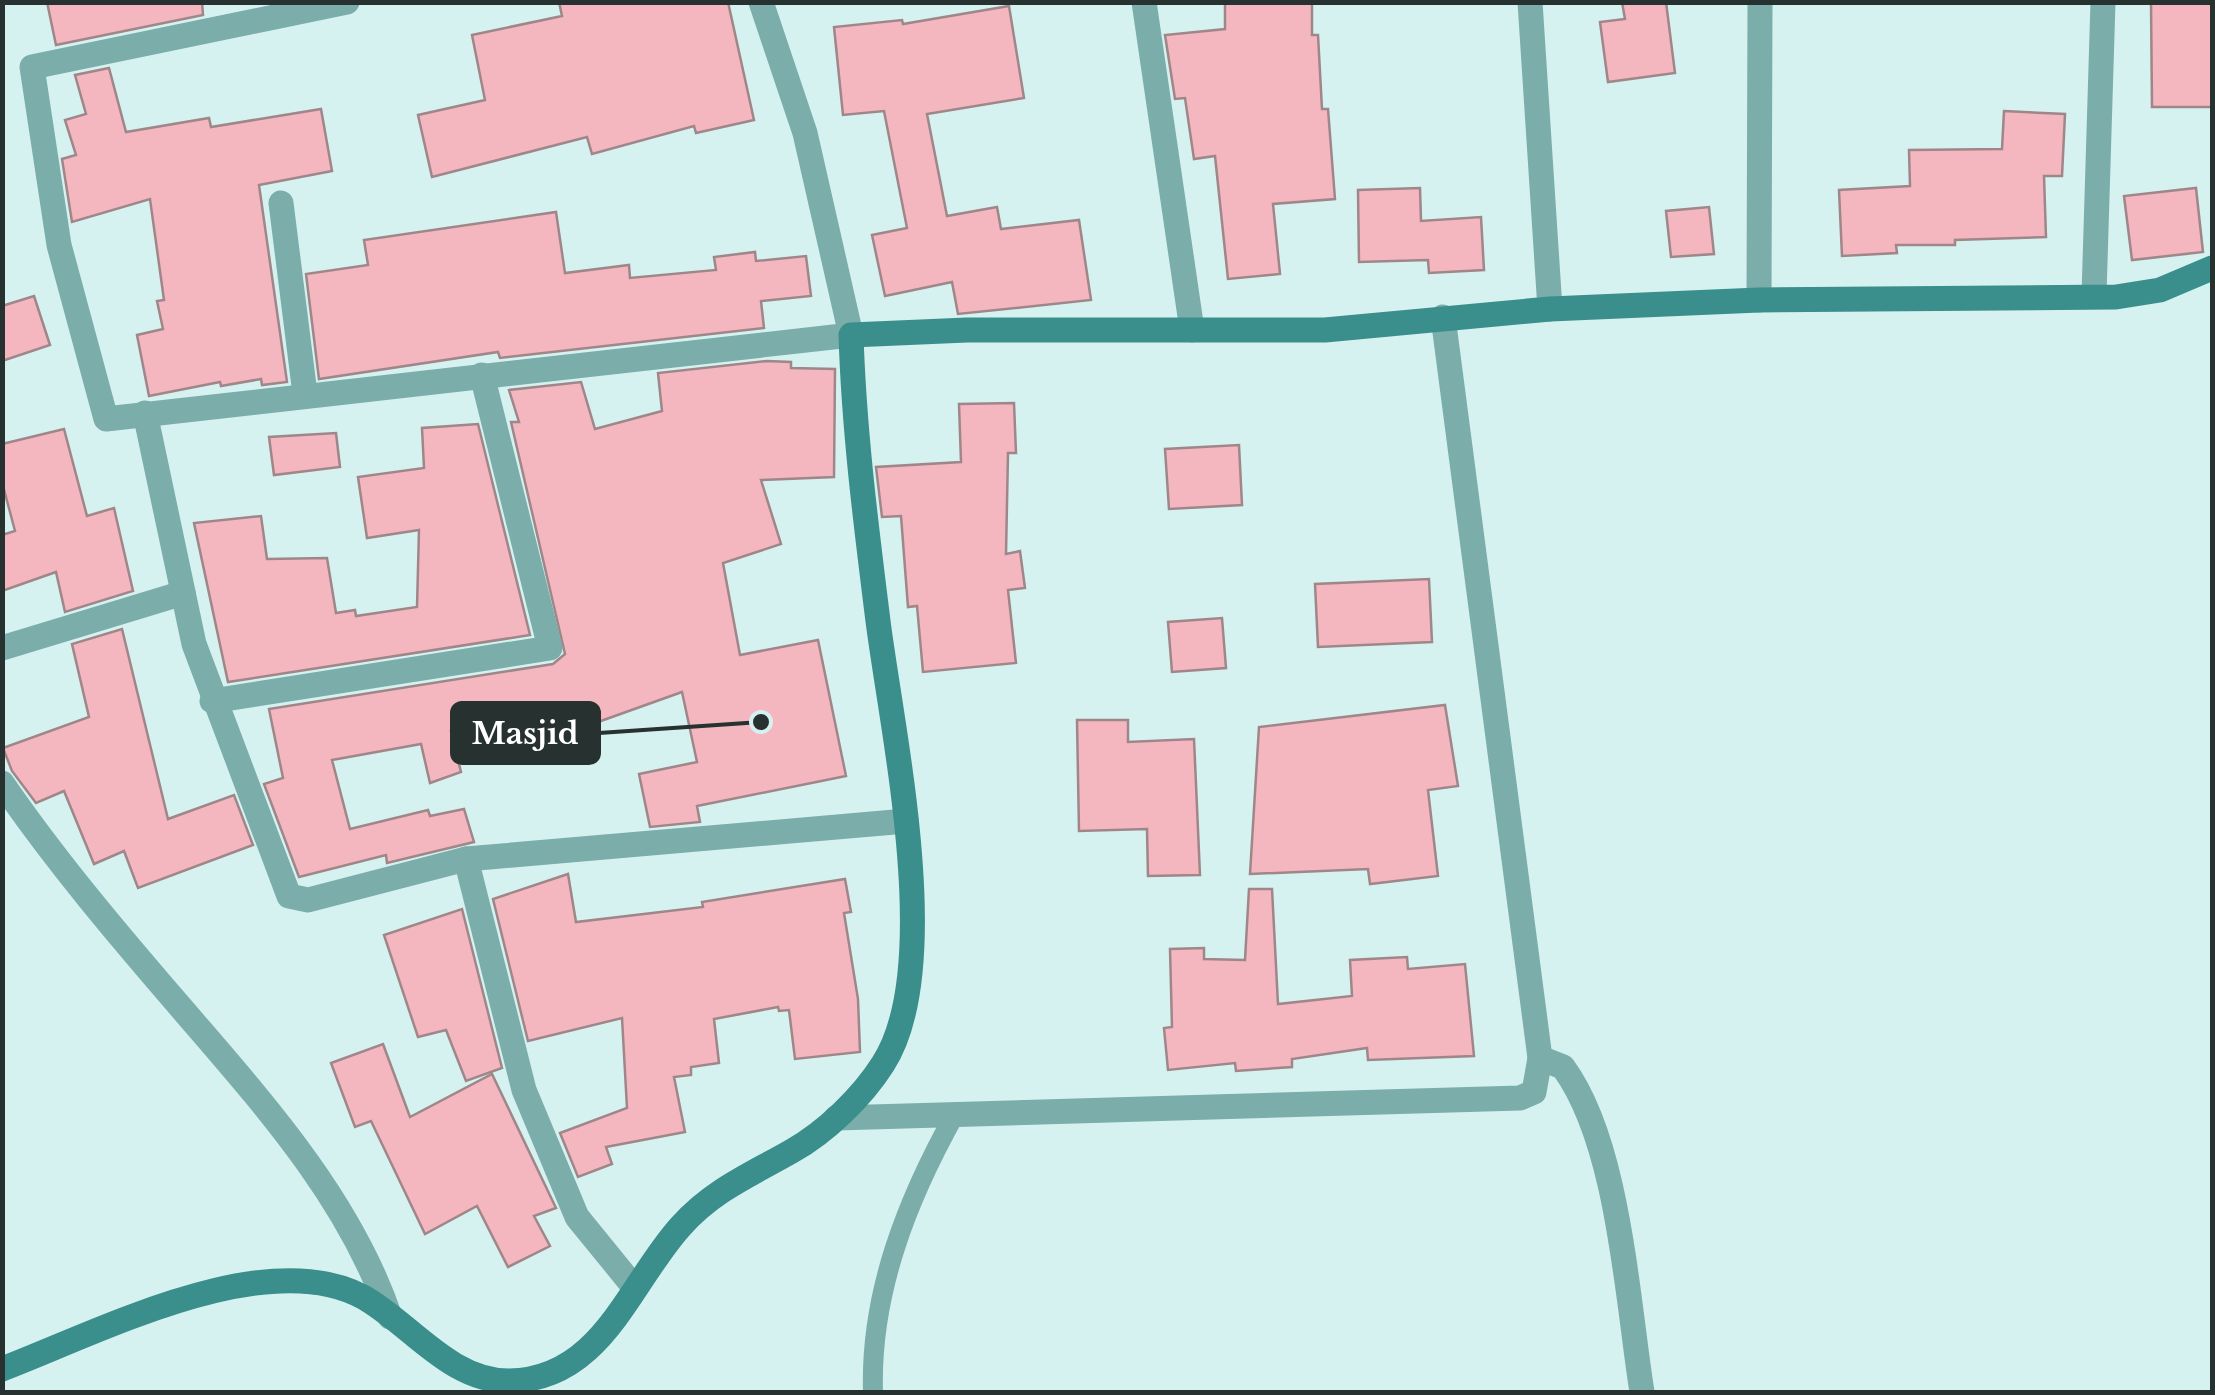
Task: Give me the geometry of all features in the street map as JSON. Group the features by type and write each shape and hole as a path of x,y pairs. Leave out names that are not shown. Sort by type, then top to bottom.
{"street":[{"path":"347,2 266,11 42,64 30,71 59,245 106,417 111,420 145,412 850,334 967,330 1325,330 1550,309 1760,300 2116,297 2160,290 2212,268"},
{"path":"2,1369 189,1298 290,1280 336,1286 362,1297 458,1366 510,1381 554,1370 607,1335 668,1240 717,1192 792,1152 836,1118 884,1063 898,1028 910,968 906,821 854,434 850,334 805,133 761,2"},
{"path":"1144,2 1192,330"},
{"path":"1530,2 1550,309"},
{"path":"1760,2 1760,300"},
{"path":"2094,295 2103,2"},
{"path":"281,203 305,394"},
{"path":"836,1118 1520,1098 1534,1092 1540,1058 1443,317"},
{"path":"212,701 550,648 482,375"},
{"path":"145,412 183,593 212,701 289,896 308,900 466,859 906,821"},
{"path":"2,648 183,593"},
{"path":"2,783 105,919 300,1151 367,1260 390,1317"},
{"path":"466,859 524,1090 577,1217 634,1288"},
{"path":"1540,1058 1564,1067 1592,1118 1608,1181 1642,1392"}],"lane":[{"path":"873,1392 872,1360 882,1289 923,1172 955,1114"}],"building":[{"path":"47,2 202,2 203,15 56,45"},
{"path":"559,2 728,2 754,120 696,133 694,126 592,154 587,137 432,177 418,115 485,100 472,35 562,16"},
{"path":"1225,2 1312,2 1312,35 1318,35 1322,109 1328,109 1335,199 1273,204 1280,274 1228,279 1215,156 1194,159 1185,98 1175,99 1165,35 1225,29"},
{"path":"1622,2 1666,2 1675,73 1608,82 1600,22 1625,19"},
{"path":"2151,2 2212,2 2212,107 2152,107"},
{"path":"1009,6 1024,98 927,114 947,216 997,207 1001,229 1079,220 1091,300 958,314 952,282 885,296 872,235 907,228 884,111 843,115 834,27 902,20 903,24"},
{"path":"109,68 126,132 209,118 211,127 321,109 332,171 259,185 287,382 262,385 261,379 221,386 220,382 149,396 137,335 163,329 157,301 164,300 150,199 72,222 62,159 76,155 65,120 86,114 75,75"},
{"path":"2004,111 2065,114 2062,176 2044,176 2046,237 1955,240 1955,245 1896,245 1897,253 1842,256 1839,190 1910,186 1909,150 2002,149"},
{"path":"1420,188 1421,221 1481,217 1484,270 1429,273 1428,260 1359,262 1358,190"},
{"path":"2196,188 2203,252 2132,260 2124,196"},
{"path":"1709,207 1714,254 1671,257 1666,211"},
{"path":"556,212 565,273 629,265 630,278 716,270 714,257 755,252 756,261 806,256 811,296 761,301 764,328 500,358 498,352 319,379 306,274 368,265 364,240"},
{"path":"34,296 50,345 2,361 2,306"},
{"path":"791,362 791,368 835,369 834,477 761,480 781,544 723,563 740,655 818,640 846,776 697,806 700,822 650,827 639,774 697,762 682,692 542,742 536,717 451,731 461,772 430,783 421,744 332,760 350,829 428,810 430,816 464,809 474,842 387,863 386,855 299,877 264,784 283,778 269,709 553,664 565,654 511,422 519,422 509,390 581,382 595,429 662,411 658,373"},
{"path":"1014,403 1016,453 1008,453 1006,554 1020,551 1025,588 1008,590 1016,663 923,672 917,606 908,607 901,516 882,517 876,467 961,462 959,404"},
{"path":"478,424 530,635 228,682 194,523 261,516 267,559 327,558 336,613 355,610 356,616 417,607 419,530 367,538 358,477 424,468 422,428"},
{"path":"64,429 87,516 114,508 133,591 65,612 56,572 2,591 2,535 15,531 2,482 2,444"},
{"path":"336,433 340,467 274,475 269,437"},
{"path":"1239,445 1242,505 1169,509 1165,449"},
{"path":"1429,579 1432,642 1318,647 1315,584"},
{"path":"1222,618 1226,668 1172,672 1168,622"},
{"path":"122,629 168,819 234,795 253,845 138,888 124,851 94,864 64,791 36,803 12,771 3,748 89,717 72,644"},
{"path":"1445,705 1458,786 1428,790 1438,876 1370,884 1368,869 1250,874 1259,727"},
{"path":"1077,720 1128,720 1128,742 1194,739 1200,875 1148,876 1147,829 1079,831"},
{"path":"568,874 576,922 703,907 702,902 845,879 851,912 844,913 858,999 860,1052 795,1059 789,1010 779,1011 778,1007 714,1019 719,1063 691,1067 691,1075 674,1077 685,1132 606,1147 612,1164 578,1177 560,1133 627,1108 622,1018 528,1041 493,899"},
{"path":"1249,889 1272,889 1278,1004 1352,996 1350,960 1407,957 1408,969 1465,964 1474,1056 1368,1060 1367,1048 1292,1059 1292,1067 1236,1071 1235,1063 1168,1070 1164,1028 1172,1027 1170,949 1204,948 1204,959 1245,960"},
{"path":"462,909 502,1068 466,1081 446,1030 418,1037 384,935"},
{"path":"383,1044 410,1117 492,1074 556,1208 534,1216 550,1246 508,1267 477,1206 425,1234 371,1121 355,1127 331,1063"}],"place":[{"name":"Masjid","path":"761,722"}]}
